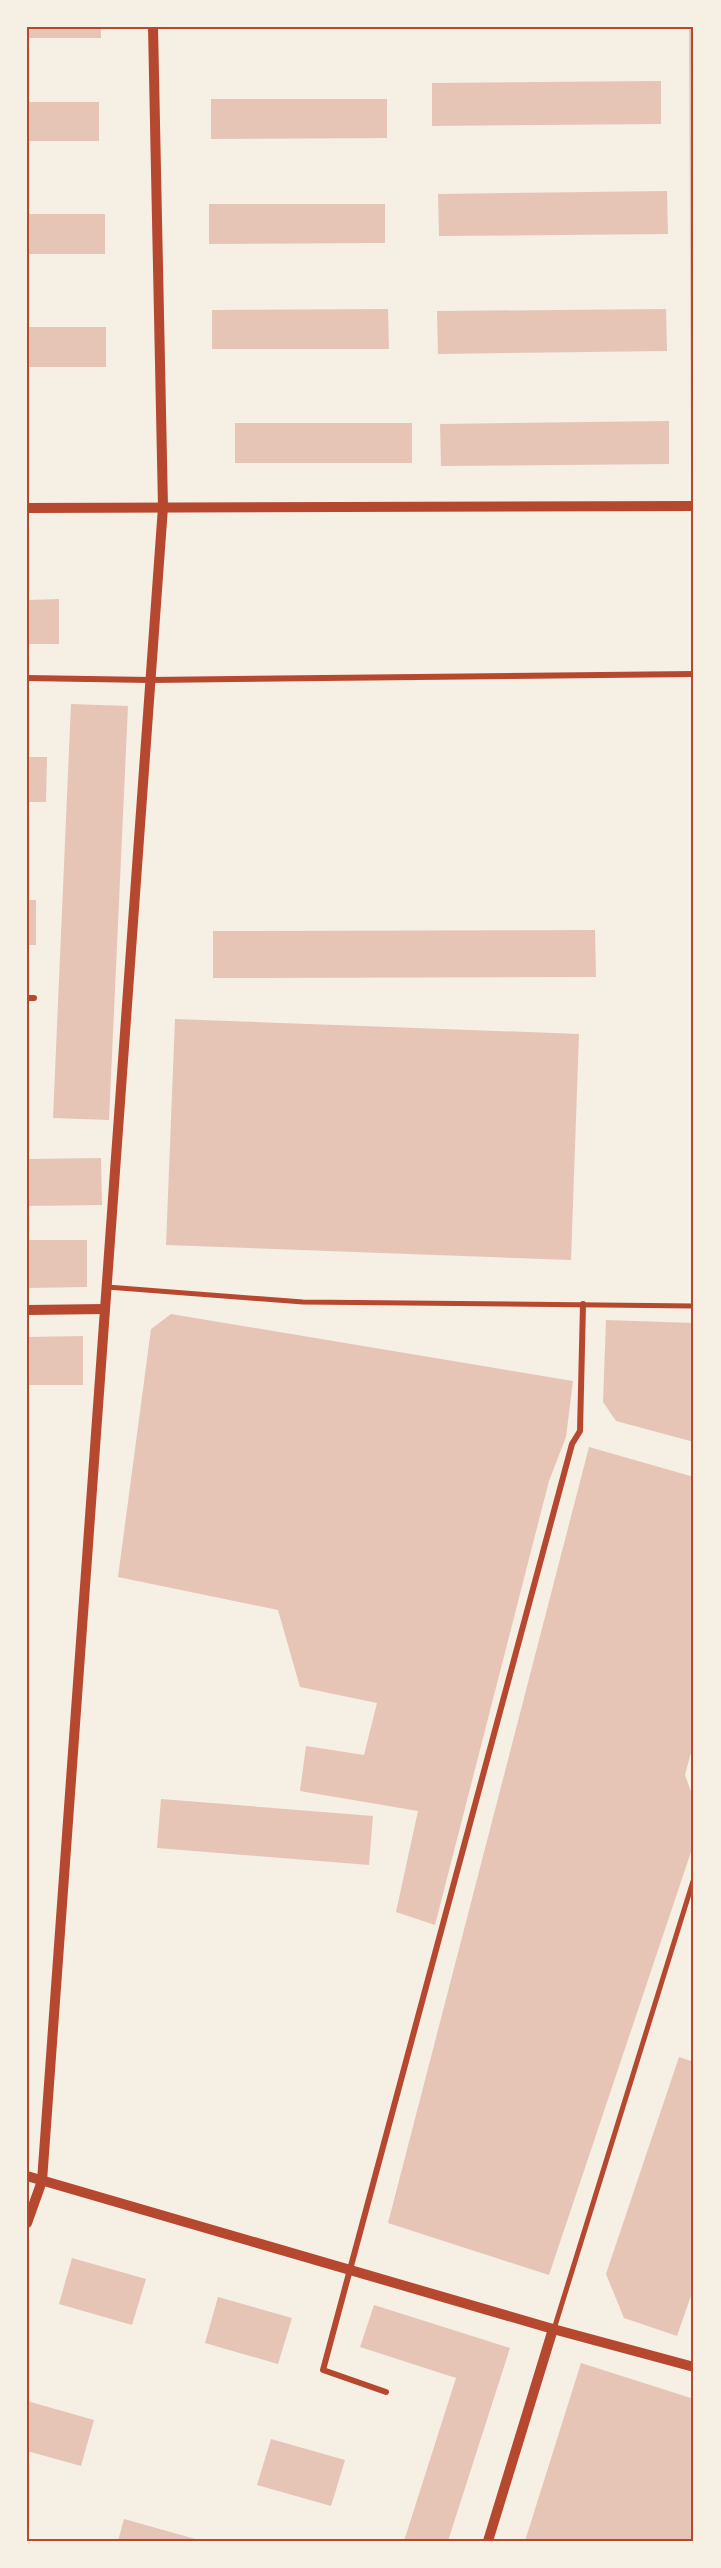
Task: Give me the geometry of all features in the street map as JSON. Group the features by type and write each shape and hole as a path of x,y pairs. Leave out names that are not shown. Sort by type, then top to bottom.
{"street":[{"path":"27,2223 42,2181 163,507 153,27"},
{"path":"27,508 694,506"},
{"path":"27,678 150,680 694,674"},
{"path":"106,1287 303,1302 694,1306"},
{"path":"387,2392 323,2370 352,2270 569,1455 579,1431 583,1304"},
{"path":"27,1310 105,1309"},
{"path":"488,2541 694,1878"},
{"path":"27,2176 553,2329 694,2367"}],"building":[{"path":"27,27 101,27 101,38 27,38"},
{"path":"689,27 694,27 694,472 691,472"},
{"path":"661,81 661,124 432,126 432,83"},
{"path":"211,99 387,99 387,138 211,139"},
{"path":"27,102 99,102 99,141 27,141"},
{"path":"667,191 668,234 439,236 438,194"},
{"path":"209,204 385,204 385,243 209,244"},
{"path":"27,214 105,214 105,254 27,254"},
{"path":"388,309 389,349 212,349 212,310"},
{"path":"666,309 667,351 438,354 437,311"},
{"path":"27,327 106,327 106,367 27,367"},
{"path":"669,421 669,464 441,466 440,424"},
{"path":"235,423 412,423 412,463 235,463"},
{"path":"59,599 59,644 27,644 27,600"},
{"path":"71,704 128,706 109,1120 53,1118"},
{"path":"27,757 47,757 46,802 27,802"},
{"path":"27,900 36,900 36,945 27,945"},
{"path":"595,930 596,977 213,978 213,931"},
{"path":"175,1019 579,1034 571,1260 166,1245"},
{"path":"101,1158 102,1205 27,1206 27,1159"},
{"path":"27,1240 87,1240 87,1287 27,1288"},
{"path":"171,1314 573,1381 566,1437 549,1481 435,1925 396,1912 418,1811 300,1791 306,1746 364,1755 377,1703 300,1687 278,1610 118,1577 151,1329"},
{"path":"606,1320 694,1323 694,1442 616,1421 603,1402"},
{"path":"83,1336 83,1385 27,1385 27,1337"},
{"path":"589,1447 694,1477 694,1741 685,1775 694,1800 694,1843 549,2275 388,2223"},
{"path":"161,1799 373,1816 369,1865 157,1848"},
{"path":"679,2057 694,2062 694,2287 677,2336 624,2318 606,2274"},
{"path":"72,2258 146,2279 132,2325 59,2304"},
{"path":"218,2297 292,2318 278,2364 205,2343"},
{"path":"374,2305 510,2348 448,2541 404,2541 456,2378 360,2347"},
{"path":"581,2363 694,2399 694,2541 525,2541"},
{"path":"27,2401 94,2420 81,2466 27,2451"},
{"path":"271,2439 345,2460 331,2506 257,2485"},
{"path":"124,2519 199,2540 199,2541 118,2541"}]}
